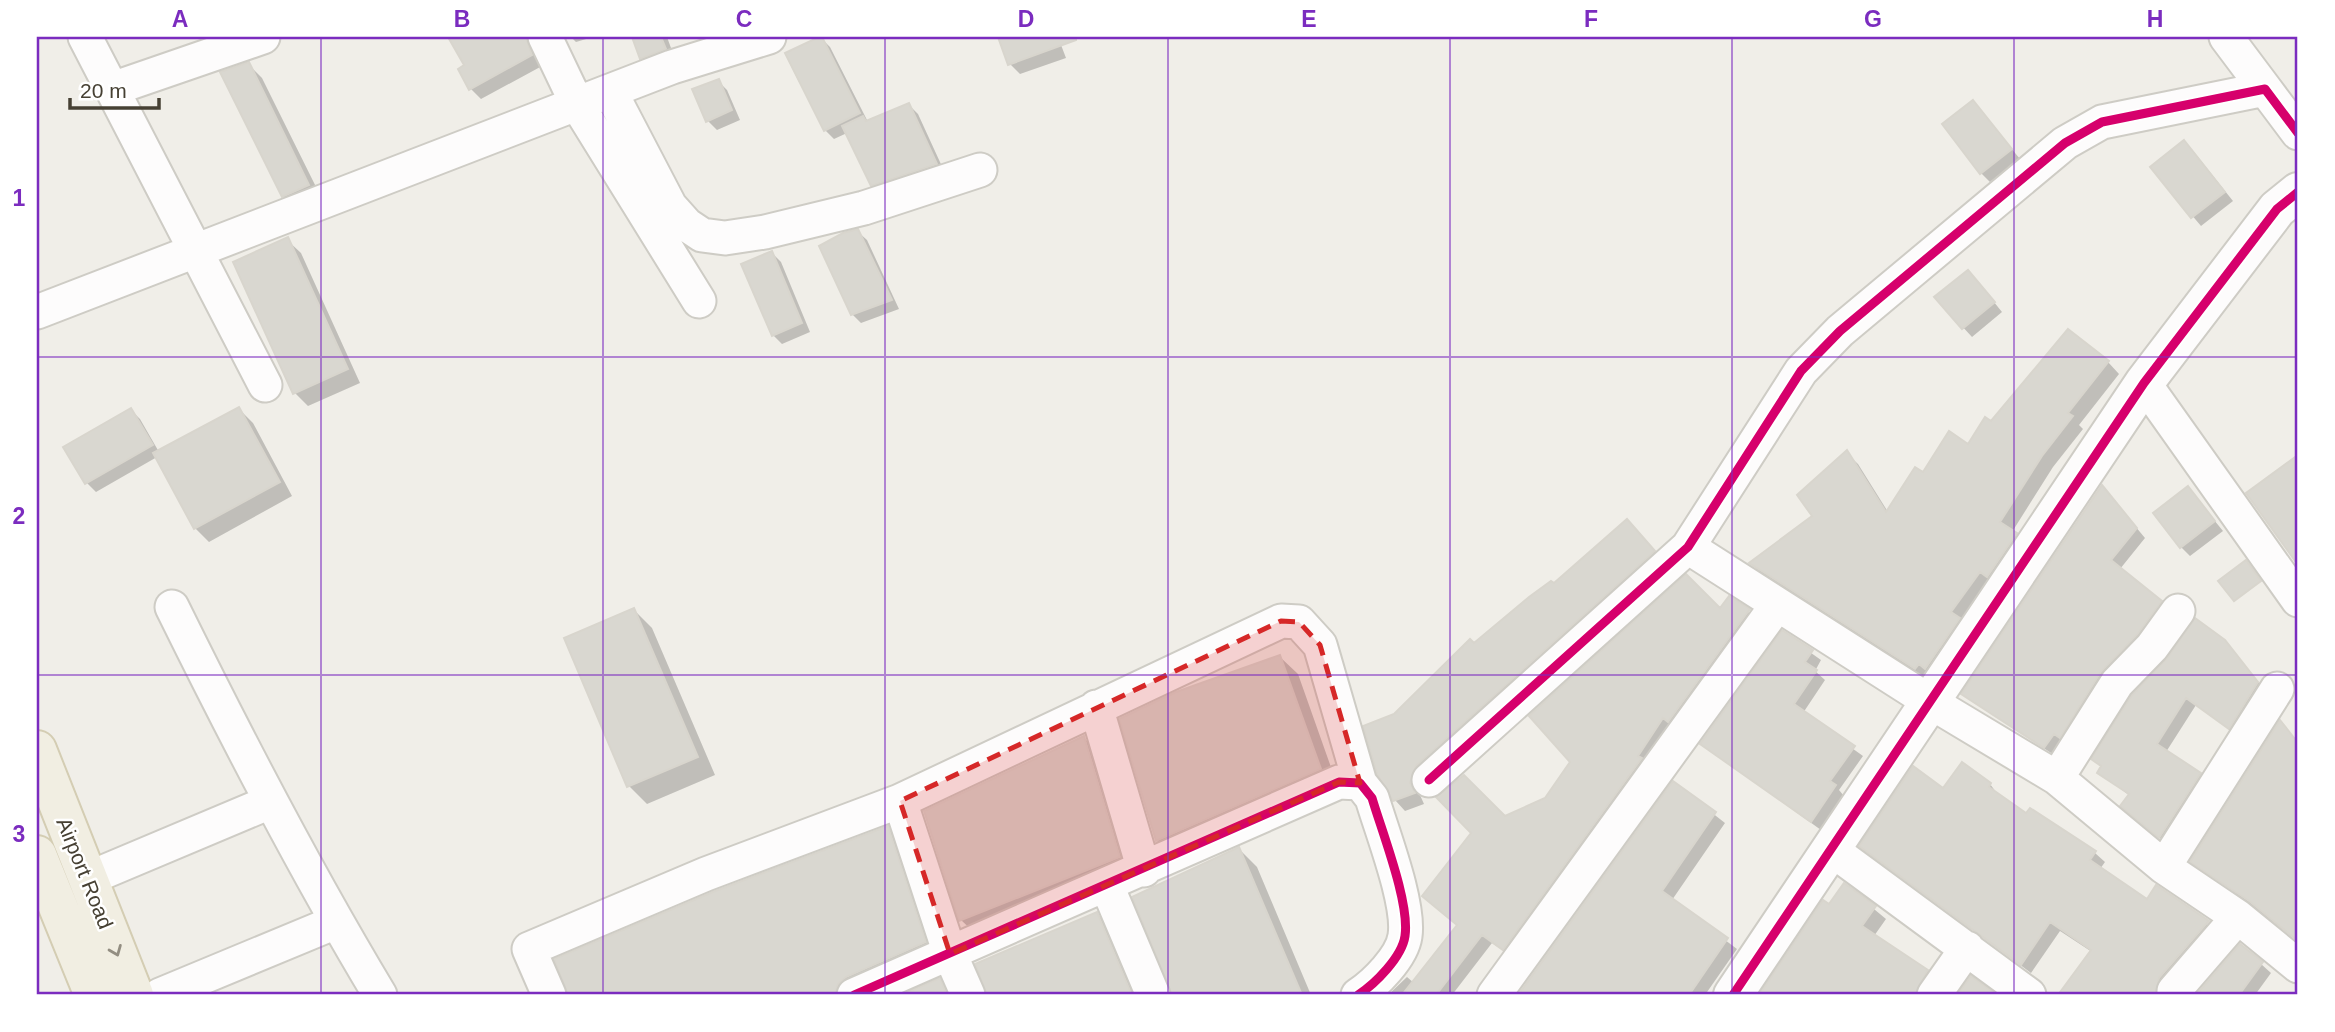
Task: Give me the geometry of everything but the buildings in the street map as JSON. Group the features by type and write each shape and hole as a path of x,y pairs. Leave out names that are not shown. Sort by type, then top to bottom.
{"main road":[{"name":"Airport Road","path":"37,750 134,995"},
{"name":"Airport Road","path":"37,855 94,995"}],"street":[{"path":"85,37 265,385"},
{"path":"112,89 263,37"},
{"path":"545,37 577,104 699,301"},
{"path":"37,312 672,67 769,37"},
{"path":"2226,37 2298,133"},
{"path":"1429,779 1688,547 1801,372 1840,331 2065,143 2102,122 2265,89"},
{"path":"610,92 670,206 687,225 702,235 726,238 765,232 864,208 980,170"},
{"path":"1733,995 1932,703 2144,383 2277,209 2298,192"},
{"path":"2144,383 2298,600"},
{"path":"1688,547 1932,703 2057,778 2164,867 2238,917 2298,967"},
{"path":"1494,995 1777,605"},
{"path":"173,607 270,802 335,922 380,995"},
{"path":"2057,778 2117,683 2152,647 2178,611"},
{"path":"549,995 529,949 706,874 900,801 1280,621 1300,622 1320,645 1360,783 1372,798 1405,911 1405,938 1395,958 1359,995"},
{"path":"2164,867 2277,689"},
{"path":"1096,707 1144,870"},
{"path":"854,995 1144,870 1339,782 1360,783"},
{"path":"900,801 950,954 968,995"},
{"path":"87,879 270,802"},
{"path":"1832,850 2029,995"},
{"path":"1107,886 1153,995"},
{"path":"2174,991 2238,917"},
{"path":"160,995 335,922"},
{"path":"1934,995 1967,948"}],"highlighted area":[{"path":"1281,621 1299,622 1320,645 1360,783 1339,782 950,954 900,801"}],"cycle path":[{"path":"1429,780 1688,547 1801,371 1840,331 2065,143 2102,122 2265,89 2298,133"},
{"path":"1733,995 2144,383 2277,209 2298,192"},
{"path":"854,995 1339,782 1360,783 1372,798 1399,887 1405,922 1405,936 1399,953 1380,977 1358,995"}]}
